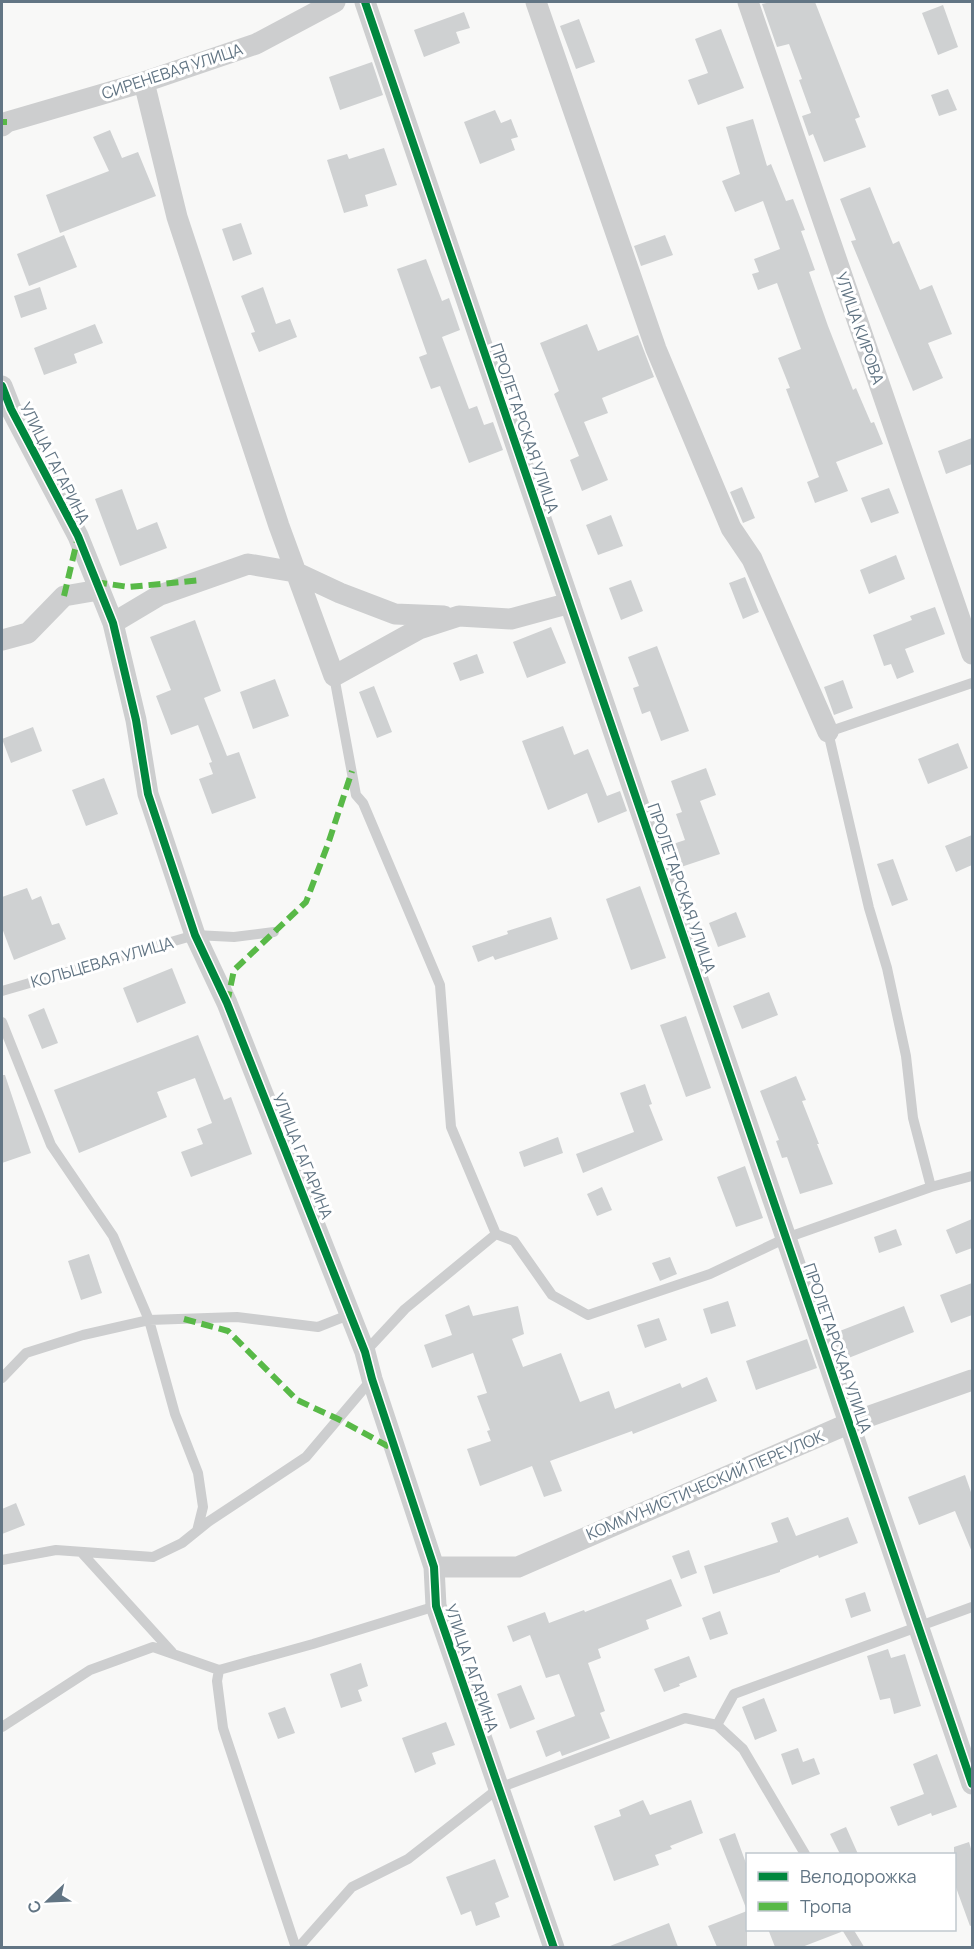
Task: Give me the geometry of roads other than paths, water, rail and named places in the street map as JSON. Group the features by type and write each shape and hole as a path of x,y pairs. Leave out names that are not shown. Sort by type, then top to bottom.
{"street":[{"name":"СИРЕНЕВАЯ УЛИЦА","path":"2,126 7,122 144,82 256,44 335,2"},
{"name":"ПРОЛЕТАРСКАЯ УЛИЦА","path":"365,2 972,1784"},
{"path":"536,2 656,350 731,528 752,559 828,732"},
{"name":"УЛИЦА КИРОВА","path":"748,2 972,654"},
{"path":"144,82 177,217 275,515 334,676 419,629 459,616"},
{"name":"УЛИЦА ГАГАРИНА","path":"2,386 11,409 78,536 113,623 136,720 148,794 195,935 227,1003 365,1352 434,1567 436,1606 554,1947"},
{"path":"113,623 160,595 248,564 296,572 340,593 395,614 511,620 570,603"},
{"path":"2,640 28,633 64,596 99,590"},
{"name":"КОММУНИСТИЧЕСКИЙ ПЕРЕУЛОК","path":"434,1567 518,1567 850,1423 972,1380"}],"lane":[{"path":"334,676 356,795 363,803 440,985 451,1127 496,1233 514,1242 552,1295 588,1315 710,1274 786,1238 931,1187 972,1176"},
{"path":"931,1187 913,1118 906,1056 888,968 869,908 828,732 972,683"},
{"name":"КОЛЬЦЕВАЯ УЛИЦА","path":"2,991 195,935 234,937 274,932"},
{"path":"2,1022 51,1145 113,1236 149,1320 175,1414 198,1473 203,1507 197,1531"},
{"path":"365,1352 405,1309 496,1233"},
{"path":"2,1378 26,1353 83,1335 149,1320 237,1317 318,1327 351,1314"},
{"path":"2,1560 56,1550 153,1557 182,1543 306,1457 372,1379"},
{"path":"81,1552 174,1654"},
{"path":"2,1727 90,1670 153,1647 219,1670 436,1606"},
{"path":"717,1725 734,1694 972,1607"},
{"path":"219,1670 217,1681 224,1728 297,1947 352,1887 408,1859 499,1788 685,1718 717,1725 743,1749 804,1853"},
{"path":"849,1947 850,1933"},
{"path":"850,1933 859,1947"}]}
